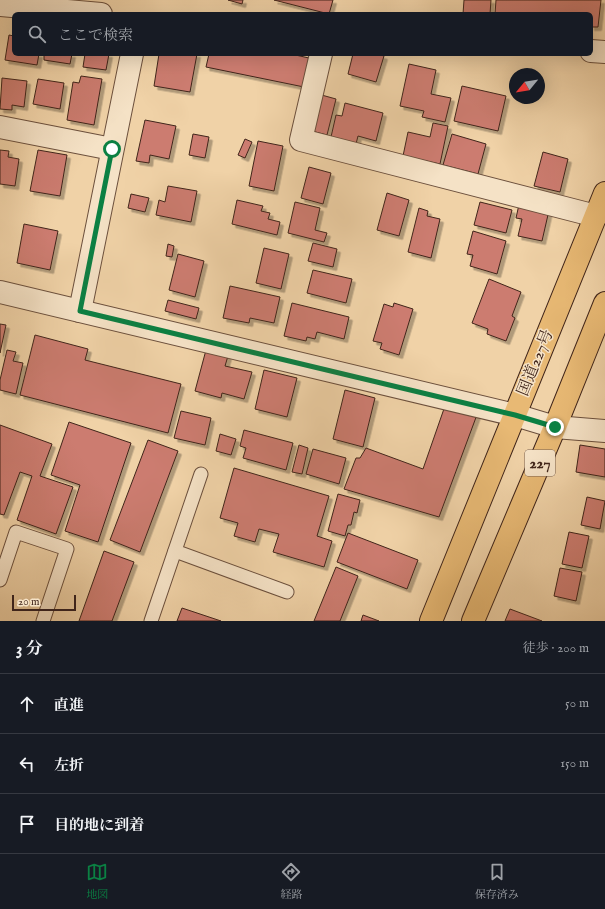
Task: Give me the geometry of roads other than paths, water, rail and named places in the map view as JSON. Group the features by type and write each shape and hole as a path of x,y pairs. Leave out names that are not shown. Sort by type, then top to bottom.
{"highway":[{"name":"国道227号","path":"431,621 605,194"},
{"name":"227","path":"473,621 555,427 605,303"}],"street":[{"path":"0,4 81,12"},
{"path":"593,51 605,52"},
{"path":"80,311 132,56"},
{"path":"321,56 301,140 596,216"},
{"path":"0,127 112,149"},
{"path":"0,292 515,415 555,427 605,431"}],"lane":[{"path":"150,621 201,474"},
{"path":"0,580 16,532 67,550 43,621"},
{"path":"175,551 287,592"}]}
